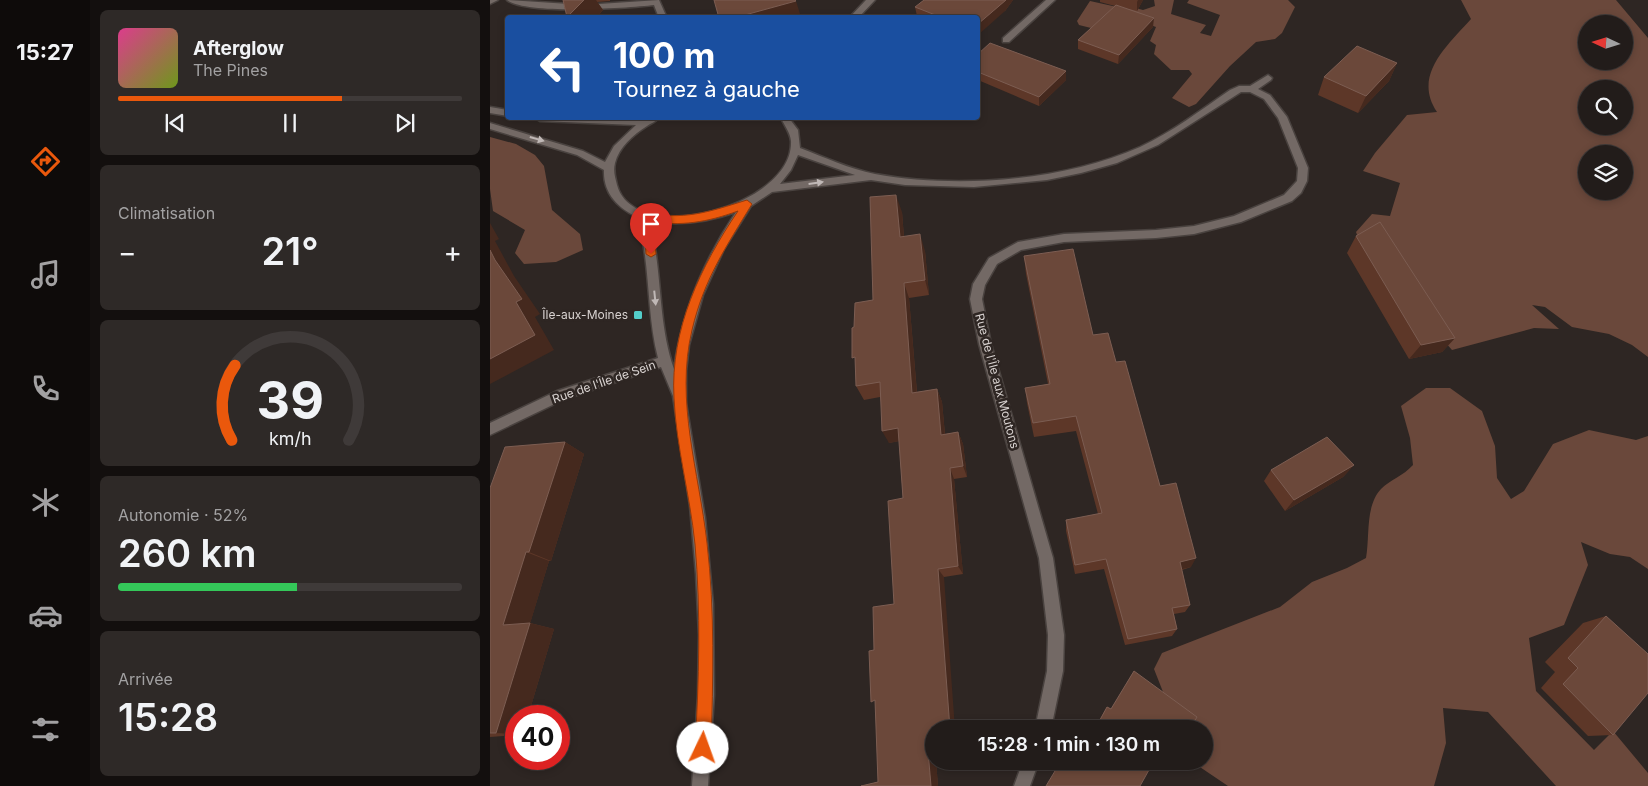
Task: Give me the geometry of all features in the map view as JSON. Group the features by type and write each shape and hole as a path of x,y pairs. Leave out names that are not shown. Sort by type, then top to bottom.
{"street":[{"path":"490,2 494,0"},
{"path":"511,0 538,4 601,6 660,1 662,15"},
{"path":"857,15 871,0"},
{"path":"1006,40 1051,0"},
{"path":"795,150 874,177 918,182 981,183 1034,179 1079,170 1115,160 1142,149 1178,130 1233,92 1239,89 1252,89 1268,78"},
{"name":"Rue de l'Île aux Moutons","path":"1044,720 1055,671 1056,635 1046,558 985,344 976,299 978,284 993,261 1018,246 1064,238 1156,234 1194,230 1237,220 1288,198 1297,190 1302,181 1303,168 1282,117 1267,97 1252,89"},
{"path":"490,110 505,112"},
{"path":"650,120 621,144 608,168 610,187 621,204 642,216 664,220 690,220 716,215 747,204 768,189 781,176 795,150 796,135 786,120"},
{"path":"490,126 580,153 608,168"},
{"path":"768,189 874,177"},
{"path":"700,786 707,657 705,601 701,543 679,397 683,351 698,291 720,246 747,204"},
{"path":"642,216 650,236 657,316 664,361 679,397"},
{"name":"Rue de l'Île de Sein","path":"490,429 561,395 664,361"},
{"path":"1022,786 1028,770"}],"shaded area":[{"path":"1154,0 1174,0 1171,14 1206,25 1200,33 1211,36 1220,15 1187,3 1189,0 1288,0 1295,7 1282,33 1275,39 1256,42 1230,66 1196,104 1189,107 1172,98 1192,74 1189,70 1171,70 1154,54 1156,45 1150,41 1156,27 1122,15 1095,29 1079,25 1077,21 1090,1 1117,7 1121,4 1143,10 1155,6"},
{"path":"1461,0 1616,0 1629,15 1578,15 1578,70 1633,70 1633,20 1648,38 1648,357 1632,345 1609,334 1572,327 1545,307 1532,305 1559,329 1534,328 1452,350 1361,246 1356,232 1372,214 1390,216 1400,183 1363,171 1375,153 1407,115 1437,112 1430,98 1431,73 1436,61 1452,39 1471,19"},
{"path":"490,137 516,144 535,155 544,166 552,210 580,234 583,250 556,262 524,264 515,253 525,230 493,211 490,189"},
{"path":"1426,388 1450,388 1482,411 1495,446 1497,478 1511,499 1524,491 1553,444 1589,430 1636,440 1648,436 1648,569 1630,557 1610,554 1581,542 1588,565 1564,625 1529,638 1536,691 1594,750 1613,731 1648,773 1648,786 1556,786 1488,712 1443,708 1446,743 1434,786 1228,786 1204,770 1213,770 1213,720 1192,720 1165,697 1154,669 1162,653 1280,607 1312,582 1366,558 1370,513 1376,496 1381,489 1413,465 1410,438 1401,406"}],"building":[{"path":"563,0 584,0 569,15 567,15"},
{"path":"714,0 796,1 745,15 718,15"},
{"path":"924,0 1006,0 980,22 980,15 935,15 915,7"},
{"path":"1116,5 1154,18 1119,55 1078,40"},
{"path":"990,43 1066,71 1039,97 980,73 980,52"},
{"path":"1357,46 1397,63 1366,96 1324,77"},
{"path":"896,195 900,237 920,234 925,280 904,283 912,393 937,389 941,435 958,432 963,466 950,468 958,566 938,569 949,720 925,720 925,770 930,770 931,786 861,786 878,782 875,700 871,702 869,651 874,650 873,607 894,604 888,501 903,498 898,428 882,431 880,382 856,386 855,357 852,358 852,328 854,327 855,303 873,300 870,197"},
{"path":"1380,222 1455,338 1421,345 1356,236"},
{"path":"1073,249 1093,335 1108,333 1116,362 1125,361 1160,486 1176,483 1196,558 1180,562 1190,605 1172,608 1177,629 1128,639 1106,559 1075,565 1066,520 1102,513 1076,416 1033,423 1025,388 1050,384 1024,256"},
{"path":"490,250 522,299 516,302 535,335 490,359"},
{"path":"1327,437 1354,465 1294,500 1271,470"},
{"path":"565,442 529,552 526,552 503,625 530,623 496,733 490,733 490,488 505,447"},
{"path":"1606,616 1648,654 1648,693 1613,735 1563,684 1578,668 1568,658"},
{"path":"1134,671 1197,717 1195,720 1100,720 1107,707 1111,709"},
{"path":"1056,770 1149,770 1140,786 1046,786"}],"place":[{"name":"Île-aux-Moines","path":"638,315"}],"route":[{"path":"651,254 650,236 642,216 664,220 690,220 716,215 747,204 727,233 698,291 686,331 681,367 679,397 701,543 705,601 707,657 703,748"}]}
